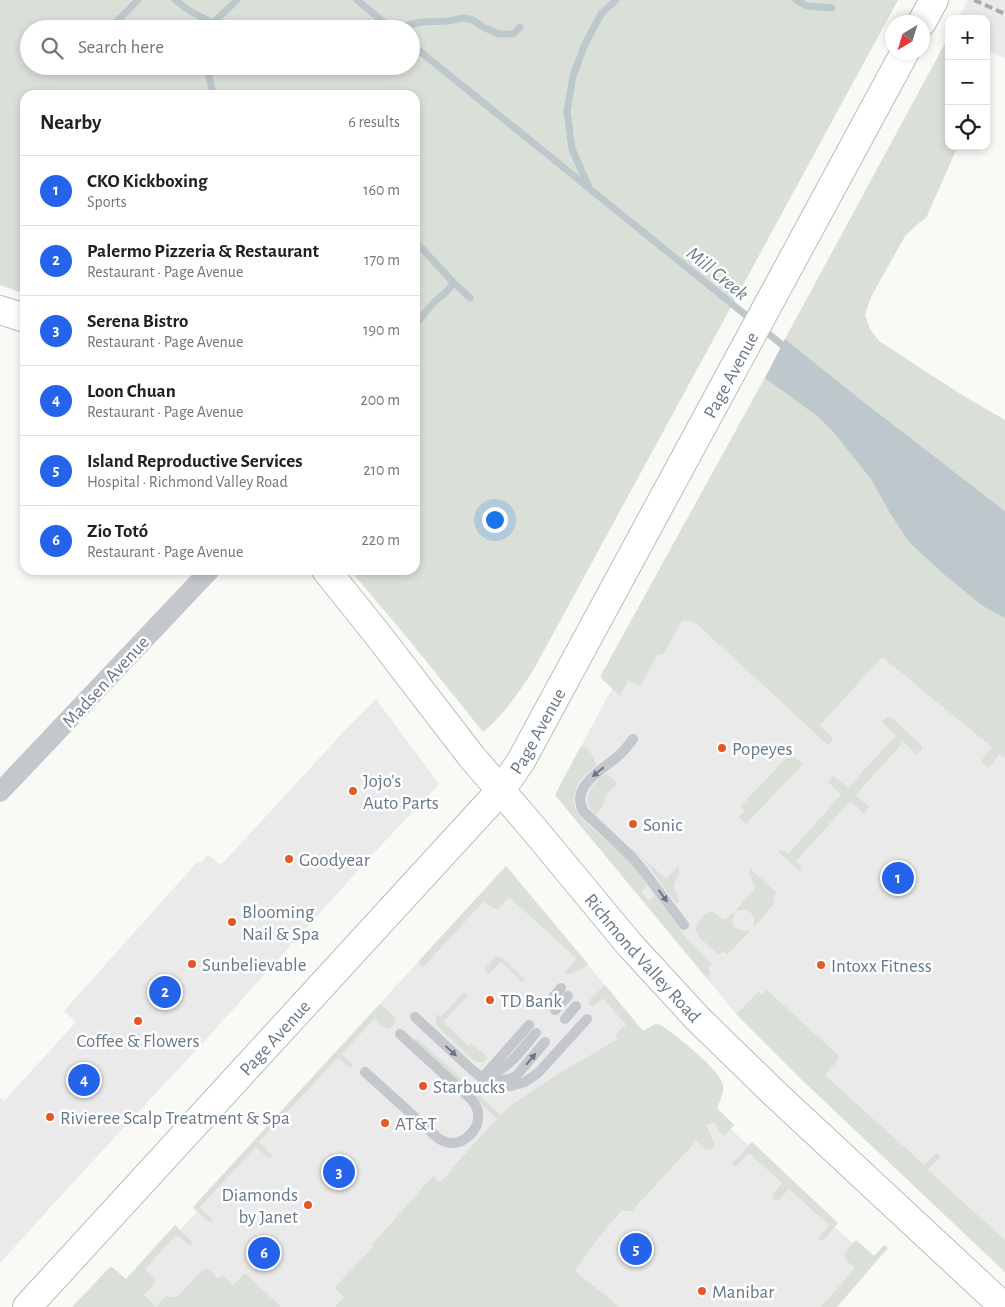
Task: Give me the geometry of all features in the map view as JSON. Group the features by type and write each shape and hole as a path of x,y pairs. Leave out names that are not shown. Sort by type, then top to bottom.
{"street":[{"path":"926,15 934,0"},
{"name":"Page Avenue","path":"27,1307 500,790 520,761 901,60"},
{"path":"0,310 20,316"},
{"name":"Madsen Avenue","path":"0,792 205,575"},
{"name":"Richmond Valley Road","path":"330,575 471,756 629,944 698,1019 773,1092 1004,1307"}],"lane":[{"path":"633,739 625,750 590,779 581,794 581,807 632,857 684,925"},
{"path":"546,1005 561,988"},
{"path":"556,1010 568,996"},
{"path":"565,1019 576,1006"},
{"path":"415,1017 482,1078 502,1086 511,1086 525,1082 538,1073 587,1020"},
{"path":"482,1078 529,1025"},
{"path":"482,1078 505,1068 536,1033"},
{"path":"364,1072 439,1139 450,1143 461,1141 471,1134 475,1129 478,1118 477,1109 471,1100 400,1034"},
{"path":"482,1078 500,1080 516,1076 546,1042"}],"shaded area":[{"path":"0,0 898,0 890,15 885,15 885,24 534,669 504,711 483,732 354,575 420,575 420,90 20,90 20,292 0,285"},
{"path":"968,0 1005,0 1005,58 990,52 990,15 960,15"},
{"path":"945,43 945,150 956,150 926,218 905,236 871,297 865,315 870,329 879,341 962,395 1005,420 1005,511 785,339"},
{"path":"785,339 1005,511 1005,618 983,606 946,576 909,542 871,479 831,429 817,416 765,378"},
{"path":"768,372 1005,569 1005,758 1000,754 987,767 981,761 992,747 882,657 820,725 832,737 832,741 828,745 698,625 690,621 683,620 681,622 664,654 658,654 640,686 628,680 620,696 601,678"},
{"path":"675,617 882,648 1005,748 1005,1272 801,1079 736,1014 555,795 609,694 631,660"},
{"path":"376,699 439,784 0,1263 0,1098 4,1101 76,1022 64,1011 198,861 201,863 208,855 221,865"},
{"path":"887,717 892,718 920,744 922,749 917,754 903,742 856,795 869,807 865,813 850,801 796,861 802,867 799,870 778,852 781,849 788,854 841,795 829,783 833,776 848,788 896,735 882,722"},
{"path":"581,746 591,754 596,766 583,777 576,788 574,801 578,813 589,826 631,863 647,886 641,892 649,901 655,896 687,939 712,964 708,968 711,973 707,978 555,795"},
{"path":"790,754 803,764 746,824 739,817 745,811 740,807"},
{"path":"606,773 617,783 605,797 603,806 595,815 588,803 589,792"},
{"path":"635,851 666,879 679,866 679,874 673,885 679,900 678,903 674,901 646,862"},
{"path":"506,866 637,1024 615,1041 559,1073 511,1105 451,1167 440,1182 433,1176 371,1245 373,1247 335,1288 344,1297 335,1307 281,1307 245,1274 233,1286 222,1276 219,1279 207,1268 201,1271 177,1297 169,1296 156,1306 144,1295 156,1281 145,1269 126,1279 175,1225 180,1230 197,1212 193,1207"},
{"path":"506,866 588,964 573,973 564,974 576,958 509,897 498,909 493,908 484,901 422,967 418,962"},
{"path":"751,869 777,893 773,897 775,901 773,905 754,927 754,918 751,913 745,910 736,910 755,887 749,873"},
{"path":"711,911 722,919 727,918 733,912 735,914 733,923 736,928 739,930 751,930 728,954 723,951 719,955 695,931 701,919"},
{"path":"496,957 501,957 525,979 522,982 501,962 489,974 484,969"},
{"path":"605,985 643,1031 655,1024 661,1025 714,1070 723,1085 717,1108 734,1125 724,1135 719,1132 715,1122 706,1125 714,1142 713,1148 708,1150 696,1141 632,1211 622,1211 597,1240 575,1271 620,1307 335,1307 344,1297 334,1288 373,1247 371,1245 433,1176 440,1182 497,1119 416,1043 415,1039 418,1039 501,1115 511,1105 559,1073 618,1039 615,1035 626,1025 603,998 593,1006 589,1004 591,998"},
{"path":"767,990 839,1056 838,1060 825,1075 924,1165 936,1153 940,1155 928,1170 1005,1240 1005,1272 801,1079 736,1014 758,992 763,994"},
{"path":"464,992 468,996 444,1021 469,1046 471,1043 488,1058 483,1062 472,1059 435,1022 437,1014 441,1017"},
{"path":"380,1004 395,1017 396,1020 392,1026 387,1029 374,1019 342,1054 352,1064 352,1068 338,1057 259,1142 272,1156 268,1158 256,1147 200,1207 212,1219 212,1222 209,1222 193,1207"},
{"path":"716,1108 734,1125 731,1129 748,1145 752,1142 838,1223 835,1227 852,1243 856,1240 874,1256 830,1307 620,1307 575,1271 597,1240"},
{"path":"752,1142 838,1223 823,1241 819,1240 819,1237 829,1225 789,1189 778,1201 773,1200 772,1195 782,1183 749,1153 737,1165 733,1165 733,1162"},
{"path":"175,1225 192,1242 189,1245 176,1235 145,1269 156,1281 144,1295 156,1306 166,1296 177,1297 201,1271 207,1268 219,1279 222,1275 233,1285 245,1273 281,1307 72,1307 110,1267 126,1279"},
{"path":"856,1240 874,1256 884,1245 888,1248 837,1307 821,1307 855,1268 845,1259 844,1254"}],"waterway":[{"path":"119,20 138,0"},
{"path":"175,0 207,20"},
{"path":"216,20 237,0"},
{"name":"Mill Creek","path":"357,0 381,20"},
{"path":"588,185 572,149 567,111 573,76 585,44 601,14 616,0"},
{"path":"796,0 807,6 832,8"},
{"path":"420,22 464,18 473,20 499,34 513,34 520,27"},
{"name":"Mill Creek","path":"420,51 753,321"},
{"path":"209,75 212,90"},
{"path":"420,246 470,298"},
{"path":"420,319 454,283"},
{"name":"Mill Creek","path":"761,328 790,351"}],"railway":[{"path":"974,0 1005,14"}],"place":[{"name":"Popeyes","path":"722,748"},
{"name":"Jojo's Auto Parts","path":"353,791"},
{"name":"Sonic","path":"633,824"},
{"name":"Goodyear","path":"289,859"},
{"name":"CKO Kickboxing","path":"898,878"},
{"name":"Blooming Nail & Spa","path":"232,922"},
{"name":"Sunbelievable","path":"192,964"},
{"name":"Intoxx Fitness","path":"821,965"},
{"name":"Palermo Pizzeria & Restaurant","path":"165,992"},
{"name":"TD Bank","path":"490,1000"},
{"name":"Coffee & Flowers","path":"138,1021"},
{"name":"Loon Chuan","path":"84,1080"},
{"name":"Starbucks","path":"423,1086"},
{"name":"Rivieree Scalp Treatment & Spa","path":"50,1117"},
{"name":"AT&T","path":"385,1123"},
{"name":"Serena Bistro","path":"339,1172"},
{"name":"Diamonds by Janet","path":"308,1205"},
{"name":"Island Reproductive Services","path":"636,1249"},
{"name":"Zio Totó","path":"264,1253"},
{"name":"Manibar","path":"702,1291"}]}
